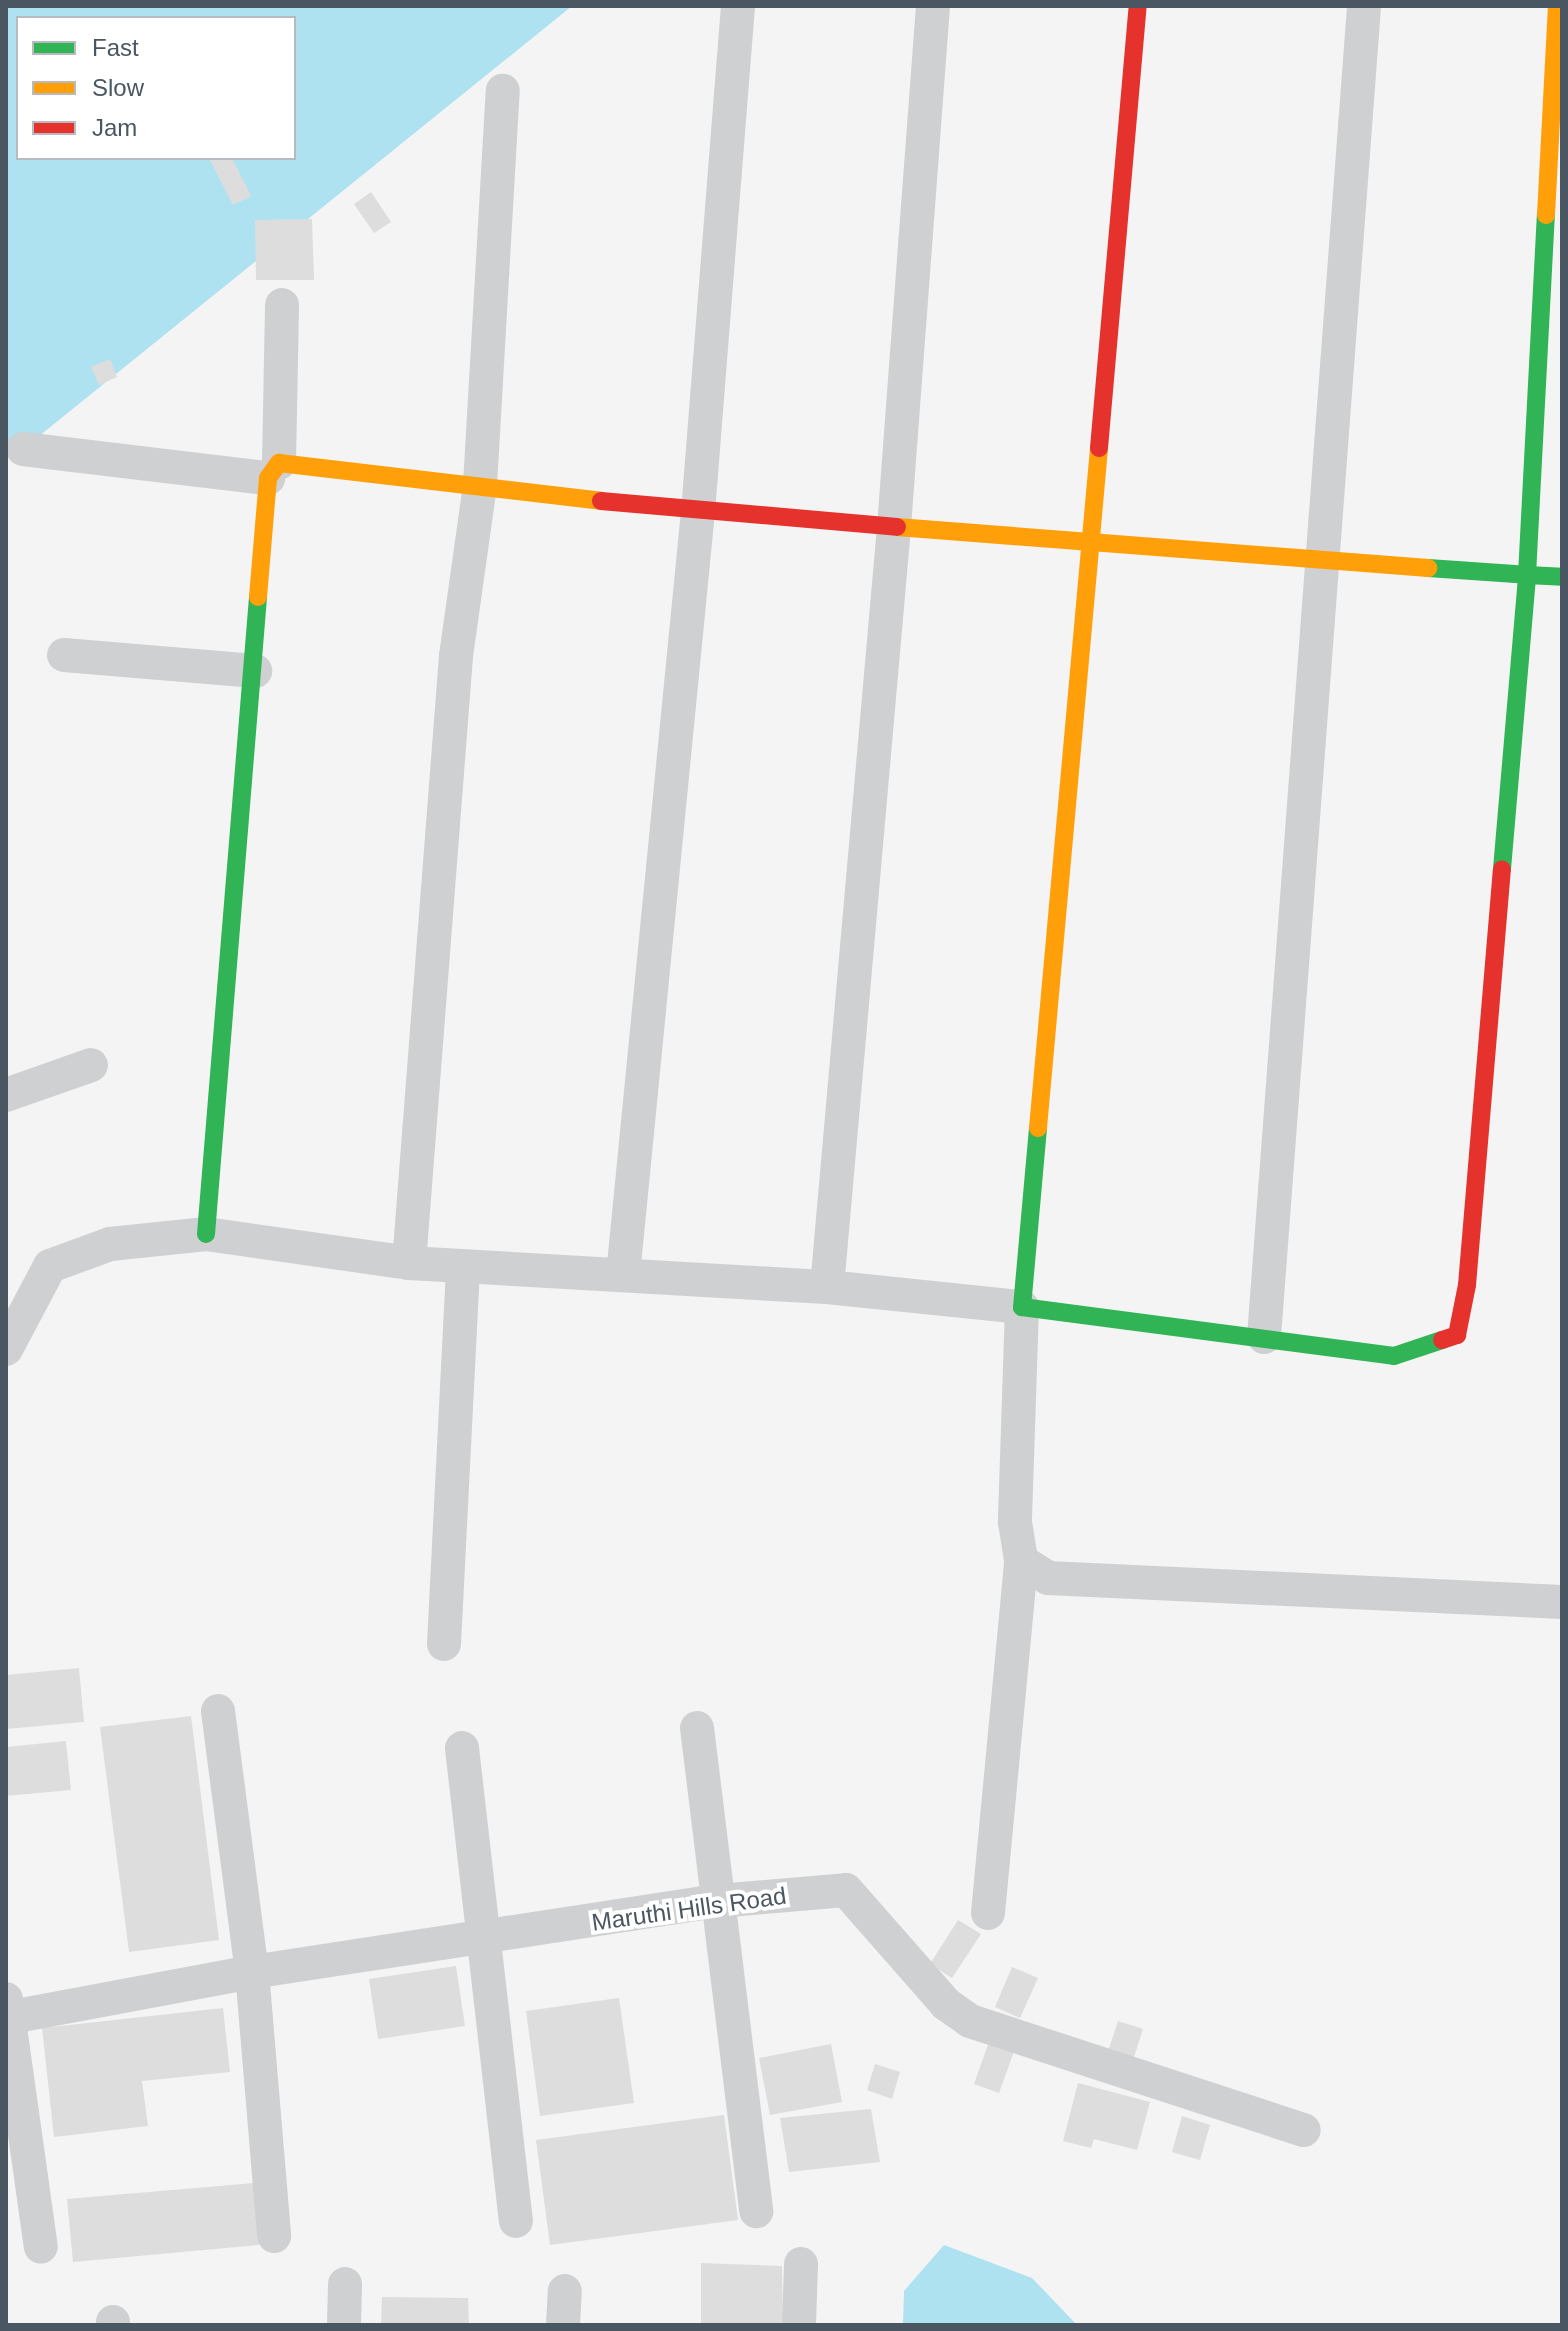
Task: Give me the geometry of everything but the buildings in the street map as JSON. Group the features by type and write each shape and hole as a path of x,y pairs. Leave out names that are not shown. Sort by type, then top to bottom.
{"street":[{"path":"623,1275 698,512 738,6"},
{"path":"827,1287 894,527 933,6"},
{"path":"988,1913 1021,1561 1015,1522 1022,1307 1138,6"},
{"path":"1264,1337 1364,6"},
{"path":"6,1349 50,1266 110,1244 206,1234 409,1263 827,1287 1022,1307 1394,1356 1457,1335 1467,1285 1527,575 1557,6"},
{"path":"409,1263 456,656 480,485 503,91"},
{"path":"206,1234 274,470 282,305"},
{"path":"23,449 480,485 698,512 1562,577"},
{"path":"64,655 255,671"},
{"path":"6,1095 91,1065"},
{"path":"444,1644 463,1266"},
{"path":"1021,1561 1048,1578 1562,1602"},
{"path":"218,1711 252,1972 274,2236"},
{"path":"697,1728 756,2211"},
{"path":"462,1748 488,1938 516,2221"},
{"name":"Maruthi Hills Road","path":"7,2012 718,1901 846,1890 946,2004 970,2021 1304,2130"},
{"path":"7,2012 41,2247"},
{"path":"799,2325 801,2264"},
{"path":"344,2325 345,2284"},
{"path":"563,2325 565,2291"}],"water":[{"path":"6,6 572,6 23,449 6,452"},
{"path":"944,2245 1032,2278 1077,2325 903,2325 904,2291"}],"traffic: fast":[{"path":"1428,568 1527,575 1546,215"},
{"path":"1502,869 1527,575 1562,577"},
{"path":"206,1234 258,597"},
{"path":"1038,1128 1022,1307 1394,1356 1442,1340"}],"traffic: slow":[{"path":"1546,215 1557,6"},
{"path":"1038,1128 1099,448"},
{"path":"258,597 268,478 279,463 601,501"},
{"path":"897,527 1428,568"}],"traffic: jam":[{"path":"1099,448 1138,6"},
{"path":"601,501 897,527"},
{"path":"1442,1340 1457,1335 1467,1285 1502,869"}]}
